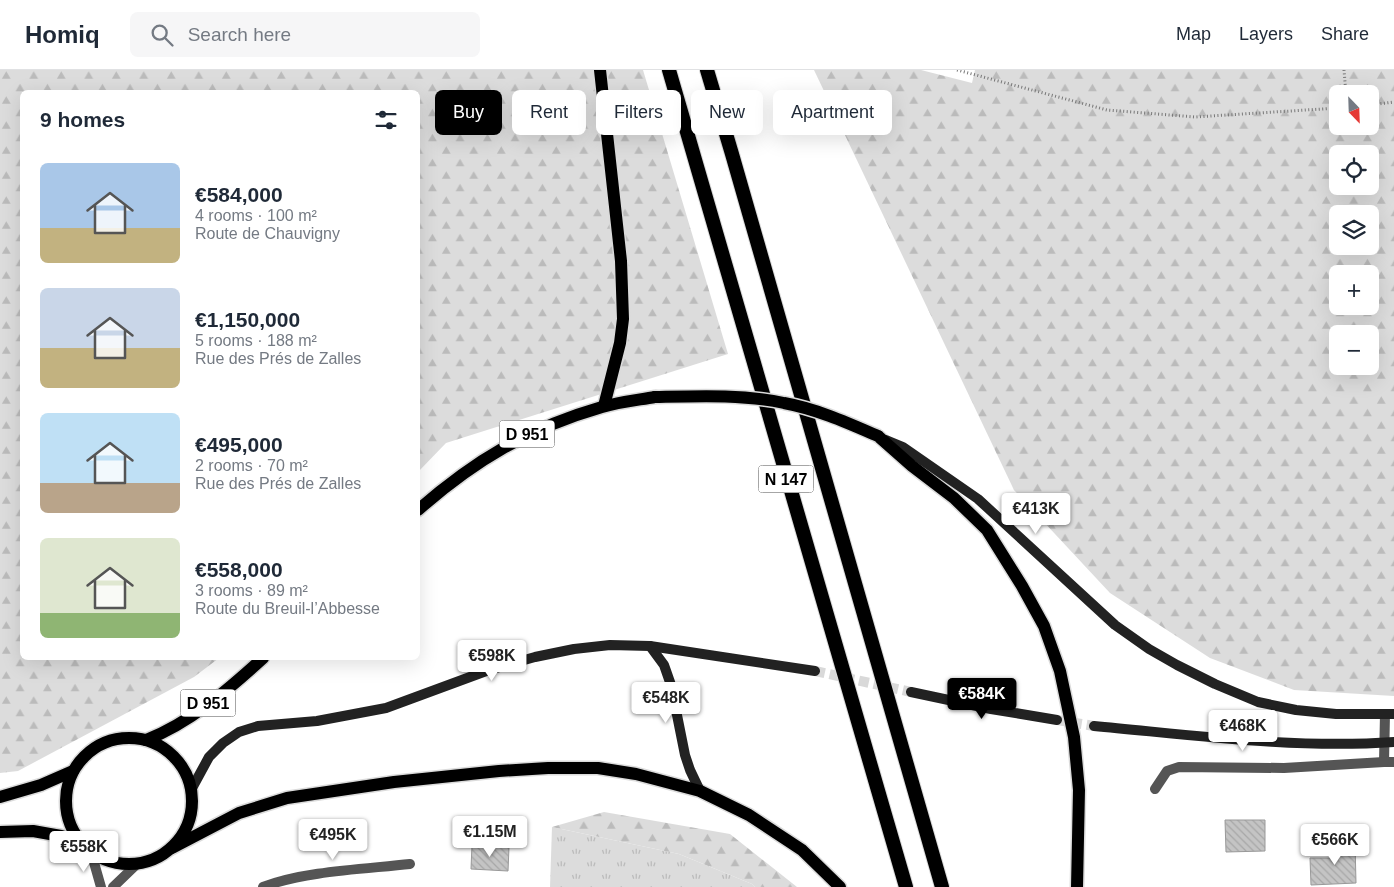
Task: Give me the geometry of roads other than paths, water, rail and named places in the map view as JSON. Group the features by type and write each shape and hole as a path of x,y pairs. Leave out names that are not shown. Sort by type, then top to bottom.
{"highway":[{"name":"N 147","path":"669,70 906,887"},
{"name":"N 147","path":"707,70 942,887"}],"main road":[{"path":"600,70 621,261 623,319 620,342 604,406"},
{"name":"D 951","path":"420,508 458,476 526,434 604,406 655,397 719,395 784,403 836,417 903,447 978,499 1115,625 1150,649 1215,684 1258,702 1296,710 1336,714 1389,714"},
{"path":"878,436 912,466 954,498 986,530 1022,586 1044,626 1060,671 1074,737 1079,790 1078,887"},
{"name":"D 951","path":"191,790 209,758 223,743 239,732 258,726 317,721 386,708 489,670 535,656 610,645 650,646 815,671"},
{"path":"650,646 664,665 671,685 685,755 700,791"},
{"name":"D 951","path":"146,740 162,734 194,713 218,696 261,660"},
{"path":"911,692 991,709 1057,720"},
{"path":"1094,726 1296,742 1348,744 1389,742"},
{"path":"172,848 182,836 189,821 192,806 191,790 186,773 176,759 162,748 146,740 125,738 104,743 86,754 73,771 66,789 66,808 70,827 81,843 91,852 105,860 121,864 137,864 156,859 172,848 239,813 279,800 394,782 548,768 598,768 636,774 700,791 749,815 802,850 840,887"},
{"path":"0,797 42,785 73,771"},
{"path":"0,832 34,831 61,836 81,843"}],"street":[{"path":"1155,789 1166,771 1179,767 1284,768 1389,762 1389,714"},
{"path":"91,852 101,887"},
{"path":"112,887 137,864"},
{"path":"263,887 313,875 410,864"}],"tunnel":[{"path":"815,671 911,692"},
{"path":"1057,720 1094,726"}]}
